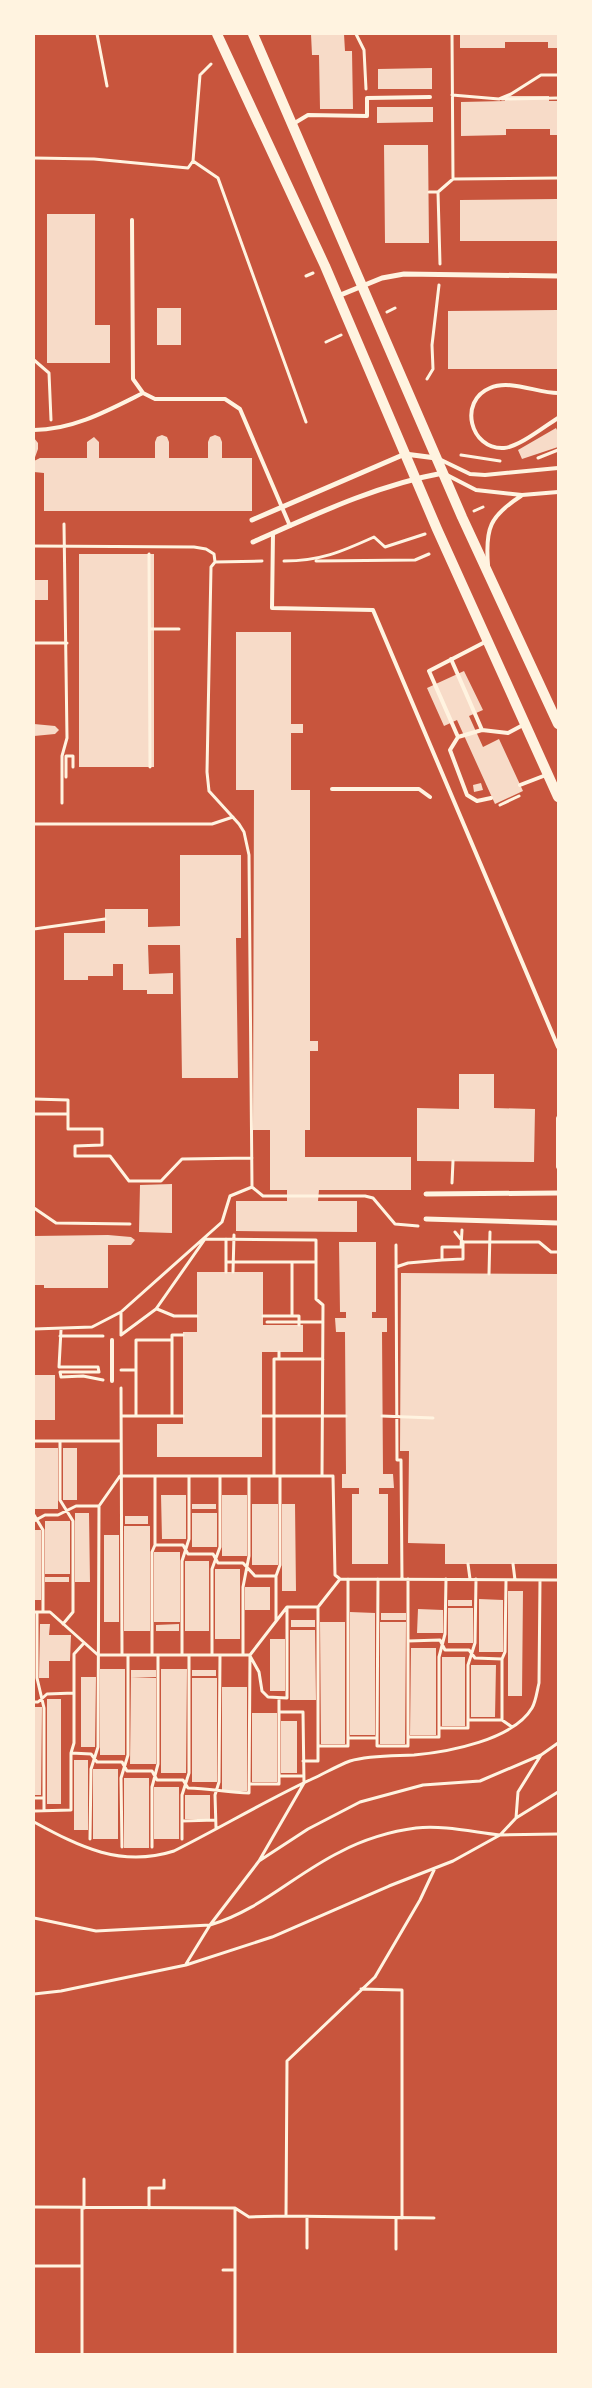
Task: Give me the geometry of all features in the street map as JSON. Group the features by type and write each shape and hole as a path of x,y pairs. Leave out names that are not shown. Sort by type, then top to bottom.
{"main road":[{"path":"217,34 338,296 415,478 558,797"},
{"path":"253,34 437,458 558,724"}],"street":[{"path":"338,296 382,278 404,274 558,276"},
{"path":"252,520 405,454 437,458"},
{"path":"253,542 364,495 415,478 444,473"},
{"path":"426,1194 558,1193"},
{"path":"426,1219 558,1223"}],"lane":[{"path":"293,124 308,115 367,116 366,98 430,97"},
{"path":"132,220 133,379 143,392 155,399 225,399 240,409 290,526"},
{"path":"558,393 505,385 491,387 478,395 472,408 472,426 476,436 489,446 505,448 516,444 558,418"},
{"path":"34,430 52,430 99,415 143,392"},
{"path":"437,458 470,474 485,475 558,468"},
{"path":"444,473 476,490 522,495 558,492"},
{"path":"488,572 487,549 490,523 506,506 522,495"},
{"path":"273,533 272,608 373,610 558,1047"},
{"path":"458,737 429,671 488,640"},
{"path":"451,659 482,730"},
{"path":"491,798 477,801 467,795 450,750 458,737 482,730 508,733 526,724"},
{"path":"520,785 548,774"},
{"path":"332,789 419,789 430,797"},
{"path":"558,1118 558,1167"},
{"path":"112,1340 112,1381"}],"path":[{"path":"97,34 107,86"},
{"path":"356,34 364,50 366,98"},
{"path":"452,34 453,179"},
{"path":"34,158 94,160 188,168 193,161 200,75 211,64"},
{"path":"499,99 511,94 541,75 558,75"},
{"path":"452,95 492,100 558,98"},
{"path":"193,161 218,178 306,422"},
{"path":"429,192 438,192 453,179 558,178"},
{"path":"427,379 433,369 432,345 440,274 438,192"},
{"path":"34,360 49,373 52,430"},
{"path":"62,803 62,756 67,738 64,524"},
{"path":"310,561 343,551 374,537 385,547 414,538"},
{"path":"34,546 194,547 206,549 214,554 215,562 211,567 207,772 210,791 244,832 248,855 252,1187"},
{"path":"149,554 150,768"},
{"path":"283,561 415,560 428,554"},
{"path":"215,562 262,561"},
{"path":"150,629 179,629"},
{"path":"34,643 67,643"},
{"path":"66,777 66,756 73,756 73,767"},
{"path":"477,801 491,808 525,794"},
{"path":"34,824 212,824 233,817"},
{"path":"34,929 105,920"},
{"path":"34,1099 68,1100 68,1129 102,1129 102,1145 75,1146 75,1156 110,1156 129,1181 161,1181 182,1159 252,1158"},
{"path":"34,1114 68,1114"},
{"path":"252,1187 263,1196 365,1196 374,1198 395,1224 427,1226"},
{"path":"34,1329 60,1330 92,1327 121,1312 222,1222 230,1196 252,1187"},
{"path":"34,1208 56,1223 130,1224"},
{"path":"489,1274 490,1221"},
{"path":"396,1267 408,1263 463,1259 463,1242 453,1226"},
{"path":"233,1272 234,1235"},
{"path":"205,1239 316,1240 316,1299 323,1306 322,1476"},
{"path":"60,1336 121,1335 156,1308 205,1239"},
{"path":"226,1239 226,1272"},
{"path":"463,1242 539,1242 552,1252 558,1252"},
{"path":"396,1245 396,1418 397,1460 401,1460 402,1580"},
{"path":"442,1260 442,1247 461,1247"},
{"path":"226,1262 316,1262"},
{"path":"292,1262 292,1316"},
{"path":"156,1308 174,1316 197,1316"},
{"path":"121,1312 121,1329"},
{"path":"300,1325 300,1316 265,1316 267,1323 323,1322"},
{"path":"60,1330 59,1367 98,1367 99,1372 60,1372 61,1377 83,1376"},
{"path":"172,1416 172,1335 183,1335"},
{"path":"136,1416 136,1340 172,1340"},
{"path":"279,1352 279,1359"},
{"path":"274,1476 274,1359 323,1359"},
{"path":"121,1370 136,1370"},
{"path":"121,1383 122,1655"},
{"path":"121,1416 184,1416"},
{"path":"262,1416 346,1416"},
{"path":"382,1416 433,1418"},
{"path":"34,1441 120,1441"},
{"path":"60,1441 60,1500 73,1521 73,1612 63,1624"},
{"path":"120,1476 333,1476 335,1575 340,1579 558,1580"},
{"path":"90,1840 91,1769 98,1747 99,1506 120,1476"},
{"path":"152,1655 152,1552 156,1545 156,1476"},
{"path":"182,1655 182,1560 189,1539 189,1476"},
{"path":"212,1655 212,1569 220,1547 220,1476"},
{"path":"243,1655 243,1587 249,1556 249,1476"},
{"path":"276,1622 276,1576 280,1565 280,1476"},
{"path":"35,1520 45,1515 58,1515 76,1506 99,1506"},
{"path":"34,1514 35,1520 43,1530 43,1612"},
{"path":"156,1545 183,1545 188,1554 213,1554 218,1563 243,1563 255,1576 276,1576"},
{"path":"470,1564 470,1580"},
{"path":"515,1564 515,1580"},
{"path":"303,1761 318,1761 318,1607 340,1579"},
{"path":"318,1746 348,1746 348,1579"},
{"path":"378,1579 377,1746 408,1746 408,1580"},
{"path":"408,1737 439,1737 439,1657 446,1634 446,1580"},
{"path":"439,1728 468,1728 468,1665 475,1643 476,1580"},
{"path":"502,1720 502,1659 505,1652 506,1580"},
{"path":"34,1822 60,1836 95,1850 138,1859 156,1857 174,1851 304,1783 351,1761 438,1752 486,1740 512,1727 528,1713 536,1695 539,1683 540,1580"},
{"path":"287,1607 318,1607"},
{"path":"250,1655 259,1672 262,1692 268,1697 287,1698 287,1607"},
{"path":"71,1753 91,1754 97,1762 122,1762 127,1771 152,1771 158,1780 183,1780 188,1788 216,1790 221,1793 249,1793 250,1655 287,1607"},
{"path":"44,1810 44,1708 37,1678 35,1612 50,1612 98,1655 250,1655"},
{"path":"408,1641 440,1640 445,1650 469,1650 475,1658 502,1659"},
{"path":"34,1811 71,1810 71,1753 74,1742 74,1654 84,1643"},
{"path":"122,1847 121,1778 128,1755 128,1655"},
{"path":"152,1847 152,1786 158,1764 158,1655"},
{"path":"182,1838 182,1794 189,1773 189,1655"},
{"path":"216,1828 216,1790 219,1782 220,1655"},
{"path":"34,1702 38,1702 48,1694 74,1693"},
{"path":"249,1784 279,1784 279,1698"},
{"path":"186,1964 210,1925 259,1861 304,1783 303,1712 279,1712"},
{"path":"468,1720 502,1720 512,1727"},
{"path":"348,1738 377,1738"},
{"path":"259,1861 308,1829 360,1802 423,1785 480,1781 541,1755 558,1743"},
{"path":"516,1818 518,1792 541,1755"},
{"path":"279,1776 303,1776"},
{"path":"34,1994 61,1991 186,1964 272,1937 453,1861 500,1835 516,1818 558,1792"},
{"path":"34,1798 44,1798"},
{"path":"182,1820 215,1820"},
{"path":"34,1918 96,1931 210,1925 227,1920 270,1897 339,1852 363,1842 416,1828 436,1828 500,1835 558,1834"},
{"path":"286,2216 287,2061 374,1977 415,1908 435,1868"},
{"path":"361,1989 402,1990 402,2218"},
{"path":"82,2354 84,2179"},
{"path":"149,2208 149,2188 164,2188 164,2180"},
{"path":"34,2208 235,2208 249,2218 286,2216 307,2218 434,2218"},
{"path":"235,2208 235,2354"},
{"path":"307,2218 307,2248"},
{"path":"396,2218 396,2249"},
{"path":"34,2266 82,2266"},
{"path":"223,2270 235,2270"}],"building":[{"path":"311,34 344,34 345,51 352,51 353,109 320,109 319,55 312,55"},
{"path":"460,34 558,34 558,48 548,48 548,42 505,42 505,48 460,48"},
{"path":"432,68 432,89 378,89 378,69"},
{"path":"505,96 549,96 549,101 558,101 558,135 550,135 550,129 506,129 506,135 461,136 461,102 505,101"},
{"path":"377,107 433,107 433,122 377,123"},
{"path":"384,145 428,145 429,243 385,243"},
{"path":"558,199 558,241 460,241 460,200"},
{"path":"47,214 95,214 95,325 110,325 110,363 47,363"},
{"path":"157,308 181,308 181,345 157,345"},
{"path":"558,310 558,369 448,369 448,311"},
{"path":"556,428 558,432 558,447 522,459 518,450"},
{"path":"162,435 167,437 169,442 169,458 208,458 208,442 210,437 215,435 220,437 222,442 222,458 252,458 252,511 44,511 44,473 34,472 34,461 40,458 87,458 87,442 94,437 99,442 99,458 155,458 155,442 157,437"},
{"path":"34,438 38,443 38,449 34,460"},
{"path":"79,554 154,554 154,767 79,767"},
{"path":"34,580 48,580 48,600 34,600"},
{"path":"236,632 291,632 291,724 303,724 303,733 291,733 291,790 310,790 310,1041 318,1041 318,1051 310,1051 310,1130 305,1130 305,1157 411,1157 411,1190 319,1190 318,1201 357,1201 357,1232 236,1231 236,1201 287,1201 287,1190 270,1190 270,1130 253,1130 254,790 236,790"},
{"path":"464,671 483,710 469,716 483,747 499,739 523,791 495,804 457,720 444,726 427,688"},
{"path":"34,724 55,726 59,730 55,734 34,736"},
{"path":"481,783 483,790 474,792 473,785"},
{"path":"180,855 241,855 241,938 236,938 238,1078 182,1078 180,945 148,945 149,974 173,973 173,994 147,994 147,990 123,990 123,964 113,964 113,976 88,976 88,980 64,980 64,933 105,933 105,909 148,909 148,927 180,926"},
{"path":"459,1074 494,1074 494,1108 535,1109 534,1162 417,1161 417,1108 459,1109"},
{"path":"172,1184 172,1233 139,1232 140,1185"},
{"path":"108,1235 131,1237 135,1240 131,1245 108,1245 108,1288 44,1288 44,1285 34,1285 34,1236"},
{"path":"339,1242 376,1242 376,1312 372,1312 372,1318 387,1318 387,1332 382,1332 383,1474 393,1474 394,1488 379,1488 379,1494 388,1494 388,1564 352,1564 352,1494 359,1494 359,1488 342,1488 342,1474 346,1474 345,1332 336,1332 335,1318 346,1318 346,1312 340,1312"},
{"path":"197,1272 263,1272 263,1325 303,1325 303,1352 262,1352 262,1457 157,1457 157,1424 183,1424 183,1332 197,1332"},
{"path":"401,1273 558,1274 558,1564 445,1564 445,1544 408,1543 409,1451 400,1451"},
{"path":"34,1375 55,1375 55,1420 34,1420"},
{"path":"34,1448 58,1448 58,1509 34,1509"},
{"path":"63,1448 77,1448 77,1500 63,1500"},
{"path":"161,1495 186,1495 186,1539 162,1539"},
{"path":"222,1495 247,1495 247,1556 222,1556"},
{"path":"192,1504 216,1504 216,1509 192,1509"},
{"path":"252,1504 278,1504 278,1565 252,1565"},
{"path":"282,1504 295,1504 296,1591 282,1591"},
{"path":"75,1513 89,1513 90,1582 75,1582"},
{"path":"192,1513 217,1513 217,1547 192,1547"},
{"path":"125,1516 148,1516 148,1524 125,1524"},
{"path":"45,1521 70,1521 70,1574 45,1574"},
{"path":"124,1526 150,1526 150,1631 124,1631"},
{"path":"34,1530 41,1530 41,1600 34,1600"},
{"path":"104,1535 119,1535 119,1622 104,1622"},
{"path":"154,1552 180,1552 180,1622 154,1622"},
{"path":"185,1561 209,1561 209,1631 185,1631"},
{"path":"215,1569 240,1569 240,1639 215,1639"},
{"path":"45,1577 69,1577 69,1582 45,1582"},
{"path":"245,1587 270,1587 270,1610 245,1610"},
{"path":"508,1591 523,1591 522,1696 508,1696"},
{"path":"479,1599 503,1600 503,1652 479,1652"},
{"path":"448,1600 472,1600 472,1606 448,1606"},
{"path":"448,1608 473,1608 473,1643 448,1643"},
{"path":"418,1609 443,1610 443,1633 417,1633"},
{"path":"350,1612 375,1613 375,1735 350,1735"},
{"path":"381,1613 406,1613 406,1620 381,1620"},
{"path":"291,1620 315,1620 315,1627 291,1627"},
{"path":"320,1622 345,1622 345,1744 321,1744"},
{"path":"380,1622 406,1622 405,1744 380,1744"},
{"path":"40,1624 50,1624 49,1635 71,1635 70,1661 49,1661 49,1678 39,1678"},
{"path":"179,1624 179,1631 156,1631 156,1625"},
{"path":"290,1630 315,1630 316,1700 290,1700"},
{"path":"270,1639 285,1639 285,1691 270,1691"},
{"path":"411,1648 436,1648 436,1735 410,1735"},
{"path":"442,1657 465,1657 465,1726 442,1726"},
{"path":"471,1665 496,1665 495,1717 471,1717"},
{"path":"100,1669 125,1669 125,1755 100,1755"},
{"path":"161,1669 187,1669 186,1773 161,1773"},
{"path":"131,1670 156,1670 156,1677 131,1677"},
{"path":"192,1670 216,1670 216,1676 192,1676"},
{"path":"81,1677 96,1677 95,1747 81,1747"},
{"path":"131,1677 156,1678 156,1764 130,1764"},
{"path":"192,1678 217,1678 217,1782 192,1782"},
{"path":"222,1687 247,1687 247,1791 222,1791"},
{"path":"47,1699 61,1699 61,1804 47,1804"},
{"path":"34,1707 42,1707 41,1795 34,1795"},
{"path":"252,1713 277,1713 277,1782 252,1782"},
{"path":"281,1721 297,1721 297,1773 281,1773"},
{"path":"74,1760 88,1760 88,1830 74,1830"},
{"path":"93,1769 118,1769 118,1839 93,1839"},
{"path":"124,1778 149,1778 149,1848 124,1848"},
{"path":"154,1787 179,1787 179,1839 154,1839"},
{"path":"185,1795 210,1795 210,1819 185,1819"}]}
